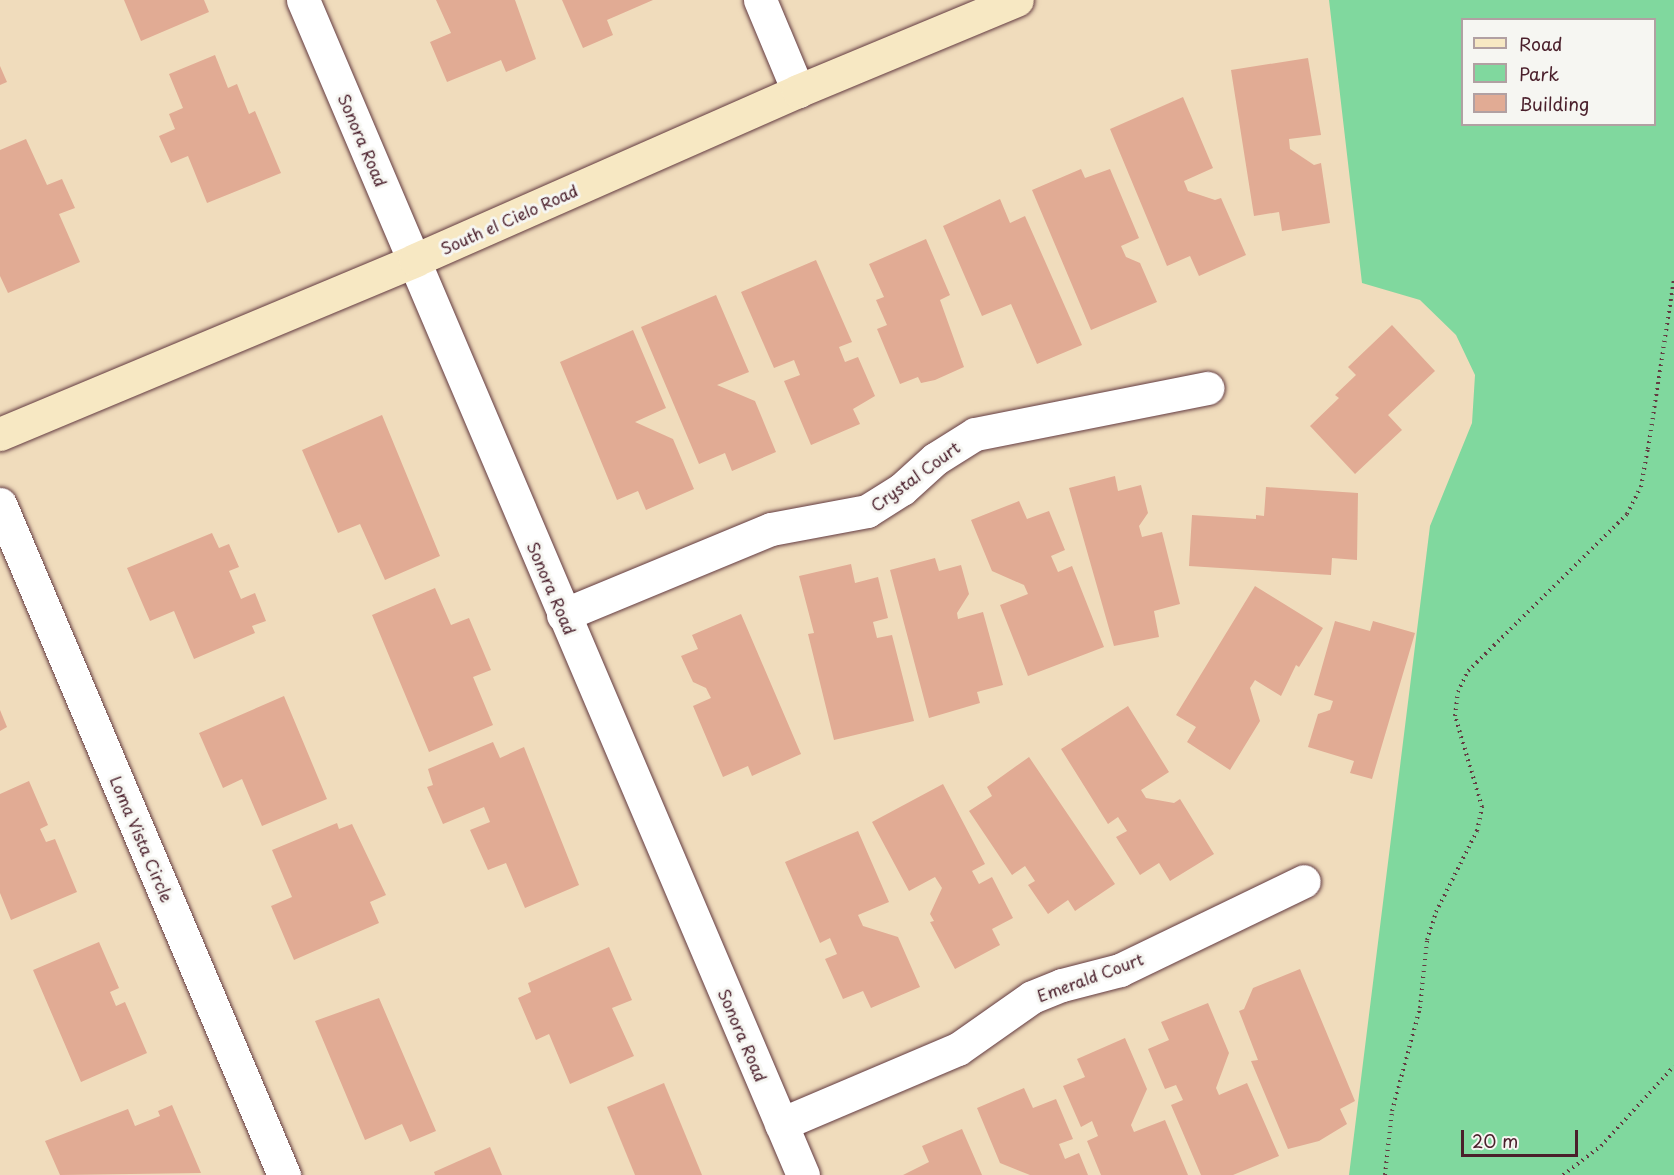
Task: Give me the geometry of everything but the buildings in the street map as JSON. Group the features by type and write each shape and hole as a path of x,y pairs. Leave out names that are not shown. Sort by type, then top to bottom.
{"street":[{"name":"Sonora Road","path":"303,0 803,1175"},
{"path":"760,0 798,91"},
{"name":"South el Cielo Road","path":"0,434 415,261 798,91 1017,0"},
{"name":"Crystal Court","path":"563,615 771,529 867,511 902,489 935,459 975,434 1207,388"},
{"name":"Loma Vista Circle","path":"0,504 284,1175"},
{"name":"Emerald Court","path":"781,1124 958,1049 1032,997 1062,985 1120,970 1304,881"}],"path":[{"path":"1385,1175 1392,1111 1420,1008 1427,940 1436,912 1477,831 1482,807 1455,716 1458,692 1468,671 1627,514 1641,487 1674,279"},
{"path":"1563,1175 1601,1146 1674,1066"}],"green space":[{"path":"1329,0 1674,0 1674,1175 1349,1175 1430,526 1472,423 1475,375 1456,335 1420,300 1362,283"}]}
